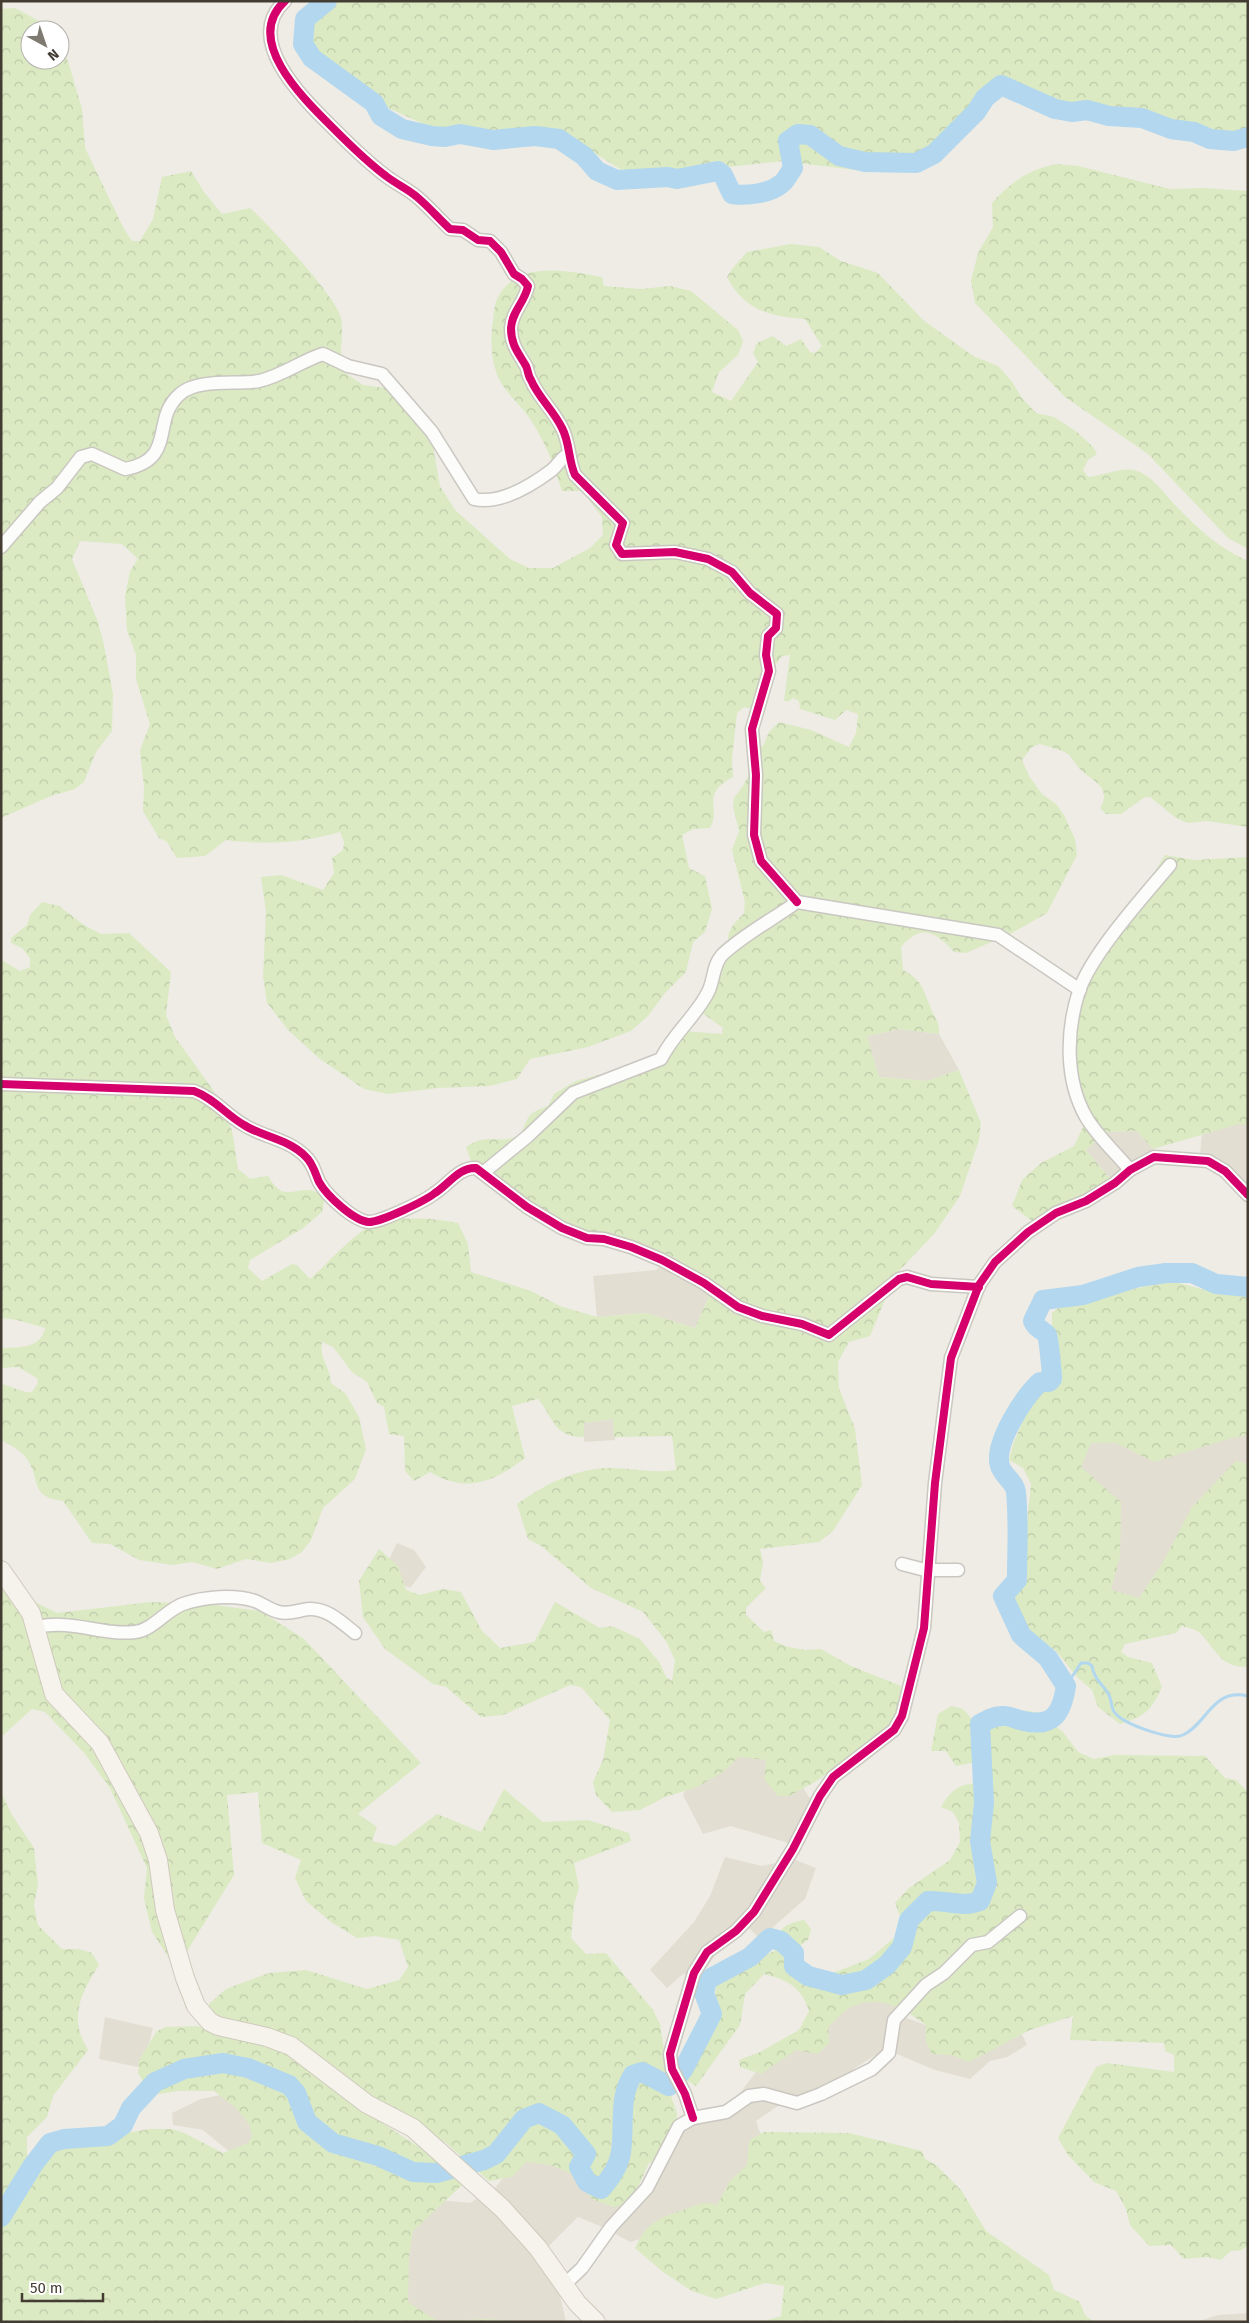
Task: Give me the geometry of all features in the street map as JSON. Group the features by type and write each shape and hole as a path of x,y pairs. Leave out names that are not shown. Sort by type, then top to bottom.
{"street":[{"path":"285,1 276,9 270,24 271,42 281,68 300,96 363,157 386,177 417,197 450,229 463,230 478,240 490,241 502,252 514,274 528,286 526,294 514,314 512,344 526,366 530,380 549,405 570,443 569,454 575,475 623,523 616,545 622,554 675,552 708,559 732,572 750,593 777,614 776,628 768,636 766,655 769,672 752,729 756,775 754,835 761,861 797,902 998,935 1080,990"},
{"path":"1,547 40,502 57,488 81,457 92,454 125,468 150,459 156,452 165,419 180,393 228,381 259,381 323,354 348,366 382,374 392,383 432,432 474,499 484,501 507,496 554,469 563,457 569,454"},
{"path":"1130,1170 1086,1117 1072,1079 1069,1041 1080,990 1094,962 1128,915 1170,864"},
{"path":"484,1172 528,1136 573,1093 661,1060 669,1043 708,993 716,964 722,956 744,936 770,922 797,902"},
{"path":"1,1084 194,1091 209,1096 245,1126 269,1134 306,1156 328,1195 361,1220 371,1222 421,1202 436,1193 454,1176 470,1168 484,1172 526,1206 562,1228 587,1238 604,1239 631,1247 662,1260 704,1283 738,1307 762,1316 802,1324 829,1335 899,1279 907,1277 931,1284 979,1287"},
{"path":"693,2118 682,2087 672,2069 672,2042 694,1973 707,1952 736,1931 754,1912 793,1849 820,1796 833,1777 868,1751 899,1723 916,1668 924,1628 930,1570 935,1483 951,1358 979,1287 995,1262 1028,1232 1056,1213 1092,1198 1115,1183 1130,1170 1154,1157 1208,1161 1225,1171 1248,1195"},
{"path":"902,1564 930,1570 958,1570"},
{"path":"1,1570 27,1604 36,1627 47,1677 54,1694 100,1743 149,1833 158,1860 171,1933 196,2006 210,2022 218,2026 267,2037 291,2046 367,2104 413,2128 485,2191 538,2248 577,2303 596,2322"},
{"path":"36,1627 60,1624 136,1632 150,1626 169,1611 185,1603 200,1600 245,1598 278,1612 318,1609 335,1617 355,1633"},
{"path":"564,2285 582,2268 611,2227 647,2188 679,2126 693,2118 726,2112 750,2096 764,2094 797,2103 821,2094 872,2069 889,2053 894,2020 926,1985 944,1973 972,1945 988,1942 1020,1916"}],"shaded area":[{"path":"900,1029 939,1034 959,1070 927,1081 879,1077 867,1036"},
{"path":"1248,1119 1248,1203 1200,1154 1202,1132"},
{"path":"1137,1131 1153,1149 1157,1160 1112,1181 1086,1150 1106,1132"},
{"path":"671,1256 715,1283 695,1328 646,1313 597,1317 593,1276 656,1270"},
{"path":"1248,1409 1248,1473 1164,1589 1104,1611 1054,1495 1081,1420"},
{"path":"613,1419 615,1440 584,1442 584,1423"},
{"path":"397,1543 414,1550 426,1567 410,1588 381,1576"},
{"path":"729,1748 779,1754 812,1801 792,1844 731,1826 703,1834 683,1795 693,1774"},
{"path":"725,1857 762,1866 793,1859 816,1868 805,1899 772,1928 758,1937 748,1927 716,1954 700,1977 683,1974 667,1988 650,1970 694,1922 710,1896"},
{"path":"879,1986 904,2017 974,2043 1018,2026 1027,2045 1007,2057 990,2061 970,2079 935,2070 885,2049 855,2068 829,2098 778,2106 756,2121 768,2157 757,2218 688,2225 630,2242 605,2228 578,2217 549,2246 545,2270 558,2288 566,2322 346,2322 418,2198 470,2203 496,2187 540,2129 612,2198 640,2186 680,2120 735,2100 758,2069 791,2040 820,2003"},
{"path":"105,2017 153,2028 143,2068 99,2059"},
{"path":"230,2093 269,2121 237,2158 203,2130 173,2125 172,2113 201,2099"},
{"path":"1248,2313 1248,2322 1196,2322 1218,2315"}],"green space":[{"path":"330,1 1248,1 1248,134 1233,137 1060,105 1020,89 983,100 912,169 871,172 783,161 653,175 620,169 569,137 428,126 386,107 312,52 309,37 312,24"},
{"path":"15,8 37,20 20,20 20,70 70,70 70,68 82,109 85,148 124,229 132,241 140,241 153,219 162,177 191,171 204,192 222,214 250,208 301,261 336,308 341,318 342,330 339,369 363,385 385,388 407,410 433,447 440,486 455,510 510,559 529,568 553,568 590,548 603,535 602,517 582,491 562,491 539,433 498,377 491,342 492,328 496,301 506,286 516,278 529,273 558,271 602,277 604,286 641,289 670,286 691,291 738,330 743,341 738,355 719,372 712,392 731,401 758,362 753,353 757,343 773,336 786,346 801,339 810,352 815,353 822,346 805,319 769,314 759,310 741,297 727,277 747,252 791,244 819,247 841,261 878,273 923,320 973,356 998,366 1013,383 1021,397 1036,413 1054,417 1077,432 1093,447 1097,454 1088,460 1083,470 1088,477 1129,469 1141,473 1154,481 1203,532 1229,551 1248,561 1248,827 1207,821 1188,823 1176,818 1150,797 1145,797 1121,814 1106,814 1100,808 1104,794 1102,789 1079,768 1070,756 1060,750 1040,744 1032,747 1022,760 1029,776 1042,794 1056,804 1064,815 1075,839 1077,855 1047,913 1012,933 966,953 954,952 935,935 922,933 915,935 901,947 903,970 914,977 922,988 937,1022 939,1034 900,1029 867,1036 879,1077 927,1081 959,1070 981,1123 979,1140 960,1196 934,1234 895,1275 870,1336 849,1342 838,1362 839,1388 855,1429 862,1485 833,1531 819,1542 760,1549 763,1562 760,1581 766,1588 746,1608 746,1615 764,1632 771,1630 774,1641 788,1647 806,1650 821,1649 851,1666 901,1686 897,1715 888,1730 815,1782 789,1796 778,1796 764,1779 766,1760 739,1757 723,1772 697,1787 665,1797 640,1810 612,1812 596,1795 593,1782 603,1760 610,1720 581,1687 570,1685 503,1715 481,1717 446,1687 433,1684 385,1649 363,1617 359,1581 379,1549 398,1566 406,1590 420,1595 443,1589 461,1592 482,1631 500,1648 534,1642 555,1602 600,1628 612,1626 640,1639 660,1663 666,1677 672,1681 675,1660 666,1641 643,1612 591,1588 541,1546 528,1539 517,1504 548,1485 570,1475 594,1469 676,1470 672,1436 614,1437 613,1419 584,1423 584,1437 566,1434 555,1425 538,1399 512,1406 525,1458 513,1466 491,1479 468,1484 443,1479 430,1472 414,1481 405,1471 404,1436 389,1434 384,1407 377,1403 367,1382 352,1372 333,1347 322,1342 323,1358 331,1383 346,1394 359,1417 366,1449 355,1479 323,1508 311,1540 302,1552 290,1559 271,1563 246,1559 217,1569 192,1562 173,1565 139,1560 110,1544 92,1543 63,1501 52,1499 40,1491 25,1456 1,1440 1,1384 21,1391 32,1392 38,1383 37,1378 18,1367 1,1368 1,1348 28,1346 39,1340 45,1328 17,1320 1,1318 1,957 3,961 20,971 30,967 30,958 22,948 11,943 11,938 27,925 30,915 42,902 59,906 84,925 101,934 129,933 171,972 166,1015 175,1037 213,1090 232,1130 238,1169 250,1179 268,1176 277,1188 282,1191 310,1190 325,1196 322,1212 303,1228 250,1260 248,1268 262,1281 292,1264 297,1265 310,1279 351,1239 375,1224 411,1218 436,1220 458,1223 468,1244 471,1272 531,1291 560,1306 597,1317 646,1313 695,1328 715,1283 671,1256 669,1258 571,1227 532,1205 472,1164 466,1147 480,1141 503,1140 518,1136 522,1132 528,1118 537,1110 548,1106 554,1094 576,1081 623,1068 656,1053 666,1041 683,1031 722,1034 723,1028 701,1012 701,1002 705,984 728,942 729,933 744,913 745,902 732,850 739,831 733,807 734,798 750,772 757,747 763,746 769,732 779,722 811,730 849,747 856,733 858,714 846,710 835,720 800,709 799,701 793,698 789,701 784,701 790,655 782,656 776,664 772,682 753,709 744,707 737,713 732,759 733,777 723,783 714,796 714,814 710,828 693,829 682,835 689,868 705,876 712,909 705,932 693,942 686,972 665,993 648,1016 631,1031 588,1047 530,1059 517,1079 490,1086 438,1088 388,1094 364,1089 320,1059 289,1031 267,1003 263,976 266,912 261,877 281,875 323,890 334,873 332,858 343,850 344,842 340,832 298,841 255,842 226,840 205,856 177,858 167,842 159,838 143,811 144,787 140,750 150,724 136,679 136,655 127,630 125,596 130,571 138,559 122,544 80,541 72,559 98,622 104,645 113,694 112,731 96,752 84,782 75,789 51,796 1,818 1,9"},
{"path":"1056,164 1078,166 1170,189 1204,188 1248,191 1248,549 1228,538 1148,454 1065,397 975,303 971,281 978,253 993,227 992,203 1013,183 1028,173"},
{"path":"1165,855 1194,860 1248,857 1248,1125 1239,1124 1153,1149 1137,1131 1106,1132 1086,1150 1112,1181 1035,1223 1012,1206 1022,1180 1041,1163 1074,1146 1087,1113 1080,1092 1073,1041 1078,1011 1087,981"},
{"path":"1171,1281 1205,1290 1248,1291 1248,1435 1228,1439 1154,1462 1116,1443 1091,1443 1081,1467 1121,1502 1120,1556 1111,1590 1139,1598 1162,1564 1192,1507 1236,1461 1248,1464 1248,1667 1231,1665 1215,1652 1199,1632 1182,1626 1176,1633 1125,1644 1121,1652 1128,1657 1152,1663 1162,1687 1146,1712 1120,1724 1098,1707 1092,1690 1078,1678 1056,1651 1023,1627 1012,1603 1022,1568 1031,1484 1023,1468 1009,1460 1013,1444 1031,1402 1046,1390 1059,1369 1052,1331 1052,1313 1065,1303"},
{"path":"1,1561 35,1602 57,1613 151,1602 207,1604 260,1611 304,1639 421,1763 358,1814 377,1827 372,1841 395,1846 437,1814 481,1832 504,1789 543,1822 588,1820 629,1833 631,1841 574,1863 579,1887 574,1905 571,1938 586,1954 606,1953 653,2010 660,2024 671,2096 677,2113 676,2143 666,2157 649,2163 631,2203 614,2207 592,2199 572,2174 550,2165 526,2162 512,2177 489,2181 446,2143 367,2096 326,2060 300,2042 220,2019 209,2010 209,2004 226,1989 269,1973 306,1970 367,1989 399,1980 408,1967 399,1940 375,1936 357,1938 331,1922 306,1901 295,1878 301,1860 262,1843 258,1792 227,1795 234,1875 184,1956 173,1964 152,1932 144,1898 147,1868 110,1788 85,1754 45,1712 32,1709 1,1737"},
{"path":"951,1706 963,1709 974,1721 982,1713 994,1708 1037,1712 1063,1732 1078,1752 1094,1759 1114,1755 1205,1756 1225,1778 1236,1780 1248,1792 1248,2245 1242,2250 1231,2251 1221,2260 1207,2257 1184,2259 1171,2245 1149,2246 1130,2225 1126,2209 1116,2191 1094,2182 1068,2155 1058,2138 1096,2067 1107,2063 1174,2072 1174,2055 1165,2051 1164,2043 1070,2040 1073,2016 1030,2030 969,2062 952,2055 932,2054 926,2042 926,2025 909,2013 891,2005 871,2002 851,2007 828,2027 829,2043 818,2054 796,2050 761,2074 740,2067 739,2060 760,2052 799,2030 809,2011 806,2002 792,1985 764,1974 745,1994 740,2025 696,2086 683,2078 678,2066 699,2023 714,2005 716,1987 722,1977 745,1962 775,1951 780,1932 786,1926 804,1920 811,1929 808,1940 788,1954 790,1964 799,1971 825,1976 869,1959 895,1937 901,1918 895,1903 909,1888 950,1860 960,1842 959,1823 953,1812 941,1807 957,1788 972,1784 980,1773 976,1762 956,1766 946,1751 931,1751 938,1714"},
{"path":"1,1792 12,1815 34,1848 38,1885 34,1905 38,1925 62,1949 79,1949 92,1953 99,1965 82,1996 79,2006 79,2027 88,2050 53,2096 47,2117 27,2137 27,2156 73,2143 108,2141 120,2134 150,2129 172,2129 223,2153 248,2143 252,2136 249,2124 236,2108 214,2091 178,2091 159,2094 146,2087 138,2073 139,2060 157,2031 166,2027 198,2026 287,2053 364,2111 434,2157 462,2185 413,2231 409,2256 408,2302 437,2321 487,2319 526,2322 1,2322"},
{"path":"763,2132 849,2133 922,2151 925,2159 936,2165 961,2190 986,2231 1049,2275 1054,2290 1080,2302 1085,2315 1094,2322 761,2322 781,2316 784,2286 765,2283 716,2299 692,2291 663,2272 635,2248 639,2239 649,2227 660,2219 700,2204 717,2205 730,2181 747,2165 749,2141"}],"waterway":[{"path":"327,1 305,19 303,44 312,58 374,103 381,116 402,129 445,137 460,134 493,140 535,136 559,139 584,156 597,171 617,180 668,177 677,179 718,171 723,175 732,194 744,195 764,192 783,183 793,168 788,141 798,134 810,135 839,156 865,162 916,163 934,154 976,112 985,98 1001,85 1055,109 1072,112 1087,110 1109,116 1142,118 1171,129 1194,132 1210,139 1234,141 1248,137"},
{"path":"1,2217 33,2165 50,2143 64,2139 108,2136 123,2125 131,2108 155,2082 184,2069 223,2063 248,2068 289,2085 296,2093 307,2122 333,2143 378,2156 413,2172 436,2173 484,2160 496,2154 524,2119 539,2113 562,2125 586,2154 579,2167 587,2182 601,2189 614,2172 620,2157 624,2102 628,2084 633,2075 642,2072 669,2086 683,2070 712,2014 704,1993 707,1980 750,1957 770,1938 781,1941 794,1953 794,1966 808,1976 842,1985 866,1980 887,1965 902,1947 909,1920 928,1901 961,1904 980,1901 987,1883 980,1841 984,1803 980,1724 993,1717 1002,1716 1034,1723 1049,1720 1059,1710 1066,1686 1048,1658 1021,1635 1003,1596 1017,1580 1017,1514 1015,1488 1002,1470 999,1457 1005,1434 1018,1409 1040,1382 1049,1382 1052,1379 1047,1335 1033,1321 1043,1300 1083,1295 1138,1277 1166,1273 1192,1273 1216,1284 1248,1287"},
{"path":"1066,1686 1081,1663 1088,1663 1092,1666 1097,1678 1107,1691 1114,1711 1120,1717 1137,1726 1168,1736 1183,1735 1191,1730 1211,1708 1226,1697 1236,1695 1248,1696"}],"cycle path":[{"path":"285,1 273,17 270,34 274,52 283,70 309,104 359,154 394,182 410,191 450,229 463,230 478,240 490,241 501,252 514,274 528,286 512,322 511,334 514,344 534,386 562,428 575,475 623,523 616,545 622,554 675,552 708,559 732,572 750,593 777,614 776,628 768,636 766,655 769,671 752,729 756,775 754,835 761,861 797,902"},
{"path":"1,1084 194,1091 208,1098 251,1129 298,1150 310,1162 319,1182 334,1201 363,1221 369,1222 383,1219 413,1206 440,1190 459,1173 470,1168 476,1168 527,1207 562,1228 587,1238 604,1239 631,1247 662,1260 704,1283 738,1307 762,1316 802,1324 829,1335 899,1279 907,1277 931,1284 979,1287"},
{"path":"693,2118 685,2094 672,2069 670,2054 694,1973 707,1952 736,1931 754,1912 793,1849 820,1796 833,1777 894,1730 902,1716 924,1628 935,1483 951,1358 979,1285 995,1262 1028,1232 1056,1213 1086,1201 1115,1183 1130,1170 1154,1157 1208,1161 1225,1171 1248,1195"}]}
